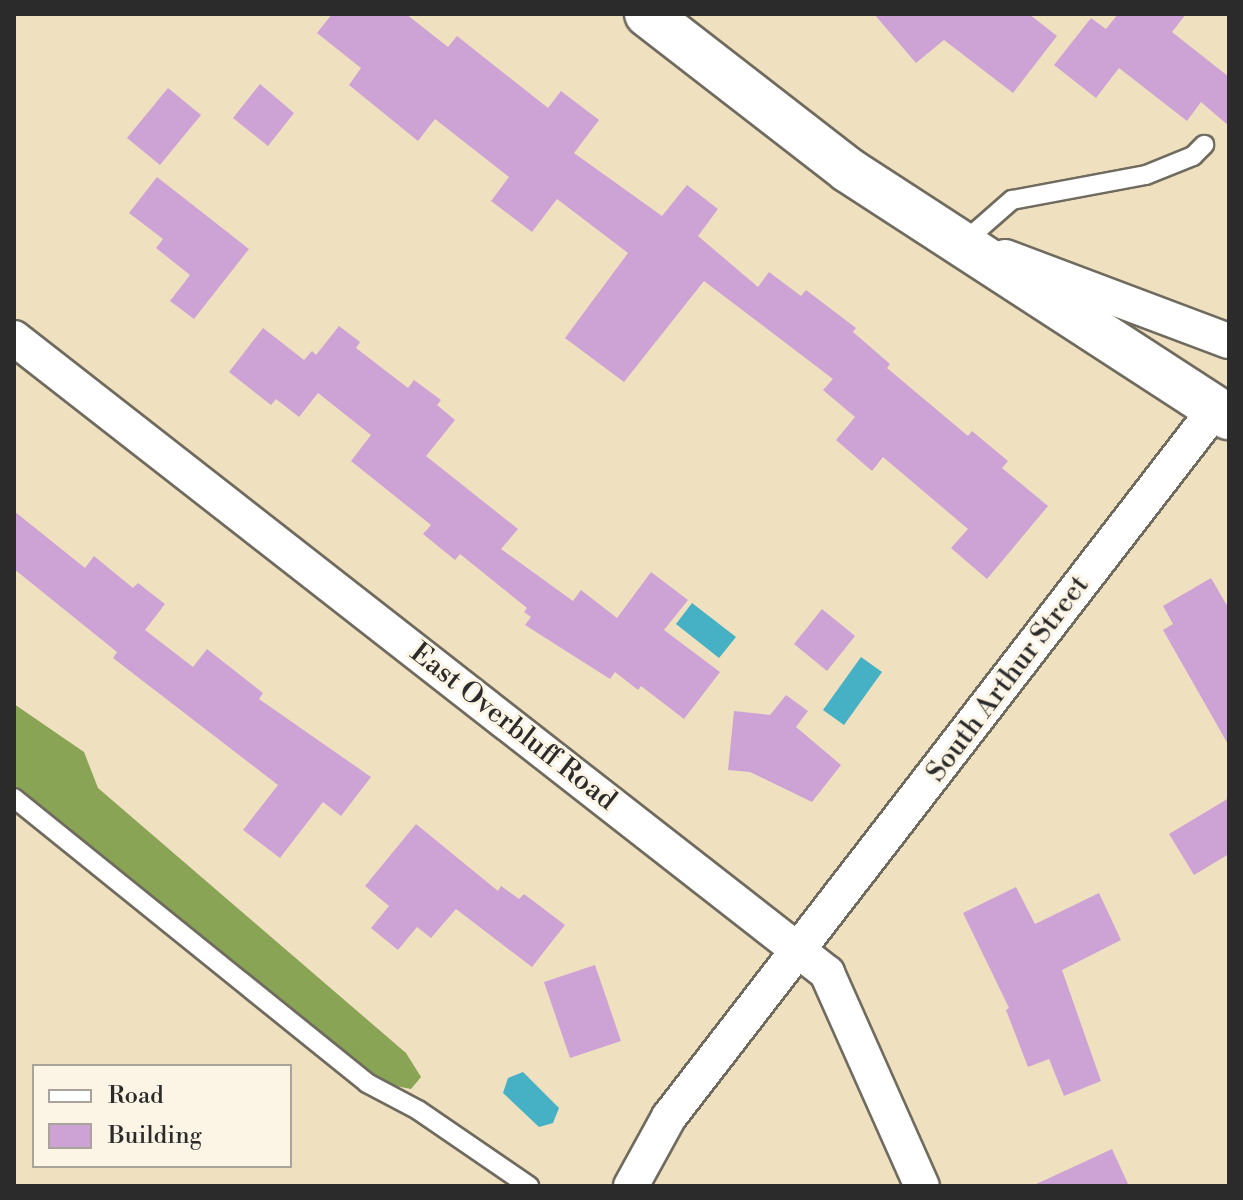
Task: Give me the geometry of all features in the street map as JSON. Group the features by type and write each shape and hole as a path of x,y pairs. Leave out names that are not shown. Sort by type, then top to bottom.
{"street":[{"path":"647,14 848,170 964,242 1223,412"},
{"path":"964,242 1229,341"},
{"name":"East Overbluff Road","path":"14,338 800,950 837,985 922,1186"},
{"name":"South Arthur Street","path":"631,1186 669,1117 1223,412"}],"lane":[{"path":"964,242 1012,200 1146,175 1193,156 1204,145"},
{"path":"14,798 367,1083 418,1110 529,1186"}],"green space":[{"path":"14,704 84,752 98,788 406,1053 421,1077 411,1089 386,1084 14,785"}],"water":[{"path":"692,603 736,637 719,658 676,624"},
{"path":"861,657 882,672 844,725 823,710"},
{"path":"523,1072 559,1108 553,1123 539,1127 503,1093 508,1078"}],"building":[{"path":"332,14 406,14 448,47 457,36 548,108 561,91 599,120 574,153 662,216 687,185 718,209 698,236 758,287 769,272 801,296 806,290 856,328 853,332 890,364 887,368 968,436 972,431 1008,461 1002,468 1048,506 987,579 951,548 968,529 883,457 872,471 836,440 855,417 823,390 833,379 704,281 624,382 565,338 628,253 557,199 532,232 491,201 509,177 435,119 418,141 349,85 361,68 317,33"},
{"path":"874,14 1029,14 1057,36 1013,93 944,40 916,63"},
{"path":"1118,14 1186,14 1172,32 1229,77 1229,126 1201,102 1187,121 1119,68 1096,98 1054,65 1091,18 1106,29"},
{"path":"260,84 294,113 268,146 233,118"},
{"path":"168,88 201,115 160,165 127,138"},
{"path":"157,177 249,249 194,319 170,301 190,275 156,248 163,239 129,213"},
{"path":"339,326 360,342 356,348 408,388 414,380 441,400 437,405 455,420 426,456 518,529 501,549 573,601 581,590 617,618 651,572 688,600 664,630 720,672 684,719 641,686 638,690 615,672 610,679 525,625 531,617 524,612 527,608 460,554 455,560 423,534 431,525 351,461 371,435 318,393 299,417 276,399 271,405 229,372 263,328 304,360 312,351 316,355"},
{"path":"14,511 85,568 94,556 133,588 138,583 165,604 145,630 193,667 207,649 263,693 259,699 371,777 341,816 323,802 280,858 243,830 278,785 113,658 117,652 14,569"},
{"path":"1211,578 1229,609 1229,746 1163,630 1173,624 1163,606"},
{"path":"822,609 855,636 827,671 794,644"},
{"path":"786,695 808,711 796,727 841,765 812,802 750,772 728,770 734,711 770,715"},
{"path":"1229,798 1229,854 1194,875 1169,834"},
{"path":"416,824 498,891 501,886 519,899 524,894 565,925 532,967 456,909 431,938 417,927 398,950 371,928 389,906 365,886"},
{"path":"1016,887 1035,924 1099,893 1121,940 1062,970 1101,1081 1064,1096 1049,1059 1028,1067 1006,1010 1009,1008 963,913"},
{"path":"595,965 621,1041 570,1058 544,982"},
{"path":"1112,1149 1129,1186 1032,1186"}]}
